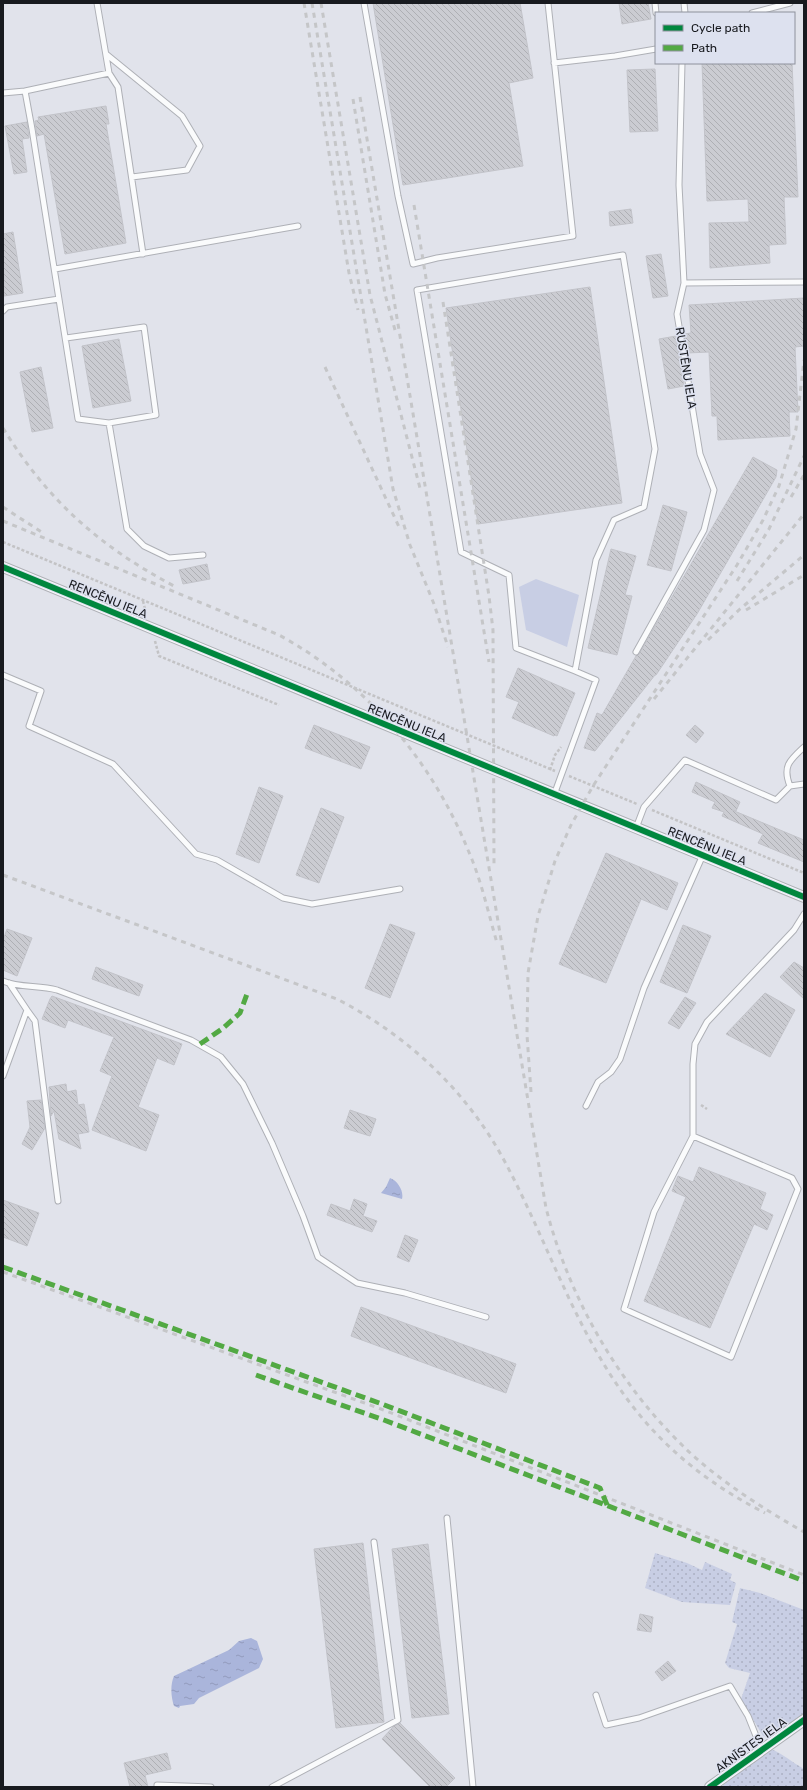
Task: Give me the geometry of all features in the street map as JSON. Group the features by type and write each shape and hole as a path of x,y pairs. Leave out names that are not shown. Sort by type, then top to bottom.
{"street":[{"name":"RENCĒNU IELA","path":"3,567 635,829 804,897"},
{"name":"AKNĪSTES IELA","path":"710,1787 804,1720"}],"lane":[{"path":"97,3 109,73 118,87 143,254"},
{"path":"364,3 398,196 413,264 437,258 573,236 548,3"},
{"path":"756,12 790,3"},
{"path":"554,62 615,56 655,49"},
{"path":"106,54 182,116 200,146 186,170 132,177"},
{"name":"RUSTĒNU IELA","path":"636,652 704,530 714,490 700,454 677,314 684,283 679,185 682,64"},
{"path":"3,93 25,91 109,73"},
{"path":"25,91 55,269 78,419 110,423 156,416 144,327 66,338"},
{"path":"55,269 298,226"},
{"path":"554,795 596,680 516,648 509,575 461,552 417,290 623,255 655,449 644,507 614,520 596,560 575,671"},
{"path":"684,283 804,282"},
{"path":"3,310 7,307 59,299"},
{"path":"110,423 127,529 144,546 169,558 204,555"},
{"path":"3,675 41,691 29,726 113,764 196,854 217,860 283,898 312,904 400,889"},
{"path":"790,786 785,774 789,762 804,747"},
{"path":"635,829 644,807 685,760 776,800 790,786 804,784"},
{"path":"586,1106 598,1082 611,1072 620,1059 644,988 702,856"},
{"path":"693,1136 792,1178 798,1189 731,1357 624,1309 654,1212 693,1136 693,1064 696,1044 706,1022 794,930 804,914"},
{"path":"3,981 57,990 192,1040 221,1057 243,1084 272,1143 303,1216 318,1257 357,1283 405,1294 486,1317"},
{"path":"9,983 26,1010 35,1020 58,1201"},
{"path":"3,1076 26,1010"},
{"path":"447,1518 473,1787"},
{"path":"272,1787 398,1720 374,1542"},
{"path":"596,1695 606,1725 639,1718 730,1686 748,1716 762,1751"},
{"path":"157,1787 157,1785 211,1787"}],"path":[{"path":"3,542 550,770 562,773 804,873"},
{"path":"142,600 159,656 279,705"},
{"path":"550,770 555,755 564,743"}],"shaded area":[{"path":"536,579 579,595 567,647 526,630 519,587"},
{"path":"655,1553 687,1563 702,1570 705,1562 732,1574 730,1580 736,1583 730,1605 682,1602 645,1588"},
{"path":"740,1588 760,1593 804,1610 804,1714 770,1739 763,1736 741,1699 750,1673 729,1668 725,1663 737,1624 732,1622"},
{"path":"771,1749 804,1769 804,1787 723,1787 723,1785"}],"water":[{"path":"390,1178 396,1181 400,1187 402,1199 381,1193 386,1187"},
{"path":"251,1638 257,1641 263,1659 259,1668 199,1698 194,1704 180,1706 179,1708 174,1706 171,1691 174,1676 229,1650 239,1641"}],"building":[{"path":"373,3 520,3 533,78 509,83 523,166 403,185"},
{"path":"619,3 648,3 651,19 622,24"},
{"path":"702,64 792,64 798,197 784,197 786,244 769,245 770,263 710,268 709,223 749,222 748,199 707,201"},
{"path":"655,69 658,131 630,132 627,70"},
{"path":"106,106 109,124 106,124 126,243 65,254 44,134 37,136 35,121 39,120 38,117"},
{"path":"27,122 29,138 22,139 27,172 14,174 5,126"},
{"path":"631,209 633,223 610,226 609,212"},
{"path":"13,232 23,293 4,296 3,234"},
{"path":"661,254 668,296 653,298 646,256"},
{"path":"590,287 622,503 478,524 446,308"},
{"path":"804,298 804,346 795,347 798,412 789,412 790,436 718,440 717,416 712,416 709,352 687,353 684,334 691,333 689,305"},
{"path":"676,336 684,386 668,389 659,339"},
{"path":"119,339 131,401 93,408 82,346"},
{"path":"41,367 53,428 32,432 20,372"},
{"path":"753,457 777,470 776,477 697,614 656,675 595,751 584,748 597,713 602,715"},
{"path":"663,505 687,512 671,571 647,565"},
{"path":"611,549 636,556 625,595 632,596 617,655 588,648"},
{"path":"207,564 210,579 183,584 179,570"},
{"path":"518,668 575,693 557,736 512,718 519,702 506,697"},
{"path":"314,725 370,747 361,769 305,748"},
{"path":"695,725 704,733 696,743 686,735"},
{"path":"696,782 740,802 736,811 732,810 804,840 804,862 758,843 763,834 722,816 724,812 712,808 715,802 692,792"},
{"path":"259,787 283,796 259,863 236,854"},
{"path":"321,808 344,817 319,883 296,875"},
{"path":"606,853 678,883 667,910 641,899 606,983 559,964"},
{"path":"390,924 415,933 390,998 365,988"},
{"path":"683,925 711,936 687,993 660,982"},
{"path":"7,929 32,938 17,976 3,970 3,940"},
{"path":"794,962 804,968 804,999 780,977"},
{"path":"96,967 143,985 139,996 92,979"},
{"path":"765,993 795,1010 770,1057 726,1034"},
{"path":"52,996 182,1044 174,1065 157,1058 138,1107 159,1115 146,1151 92,1130 112,1076 100,1071 114,1037 68,1020 65,1028 42,1019"},
{"path":"685,997 696,1003 679,1029 668,1023"},
{"path":"66,1084 67,1092 76,1090 78,1105 84,1104 89,1132 78,1134 81,1149 59,1139 54,1111 51,1116 49,1087"},
{"path":"41,1100 45,1128 32,1150 22,1144 30,1127 27,1101"},
{"path":"350,1110 376,1119 370,1136 344,1128"},
{"path":"699,1167 766,1193 760,1209 773,1215 767,1230 754,1224 710,1328 644,1301 686,1197 672,1191 678,1176 693,1182"},
{"path":"354,1199 367,1204 363,1216 377,1221 372,1232 327,1215 331,1204 350,1211"},
{"path":"3,1200 39,1213 27,1246 3,1237"},
{"path":"405,1235 418,1240 409,1262 397,1257"},
{"path":"361,1307 516,1364 506,1393 351,1336"},
{"path":"363,1543 384,1722 336,1728 314,1549"},
{"path":"428,1544 449,1714 412,1718 392,1549"},
{"path":"640,1614 653,1617 651,1632 637,1630"},
{"path":"668,1661 676,1671 662,1681 655,1672"},
{"path":"400,1723 455,1778 446,1787 430,1787 382,1739 394,1726"},
{"path":"167,1753 171,1769 145,1775 148,1787 130,1787 124,1763"}],"railway":[{"path":"304,3 349,273 358,310"},
{"path":"312,3 393,489 410,545 434,604 448,647"},
{"path":"321,3 370,295 421,492"},
{"path":"360,97 546,1208 556,1241 582,1306 598,1336 637,1394 659,1421 683,1446 710,1470 757,1504 804,1532"},
{"path":"353,99 385,294 395,330"},
{"path":"414,205 489,662"},
{"path":"443,302 493,630 494,866"},
{"path":"531,1092 527,1035 528,973 538,916 555,861 571,825 593,786 737,565 763,520 779,486 796,429 804,360"},
{"path":"325,367 400,529"},
{"path":"3,428 38,478 57,500 77,519 122,555 174,586"},
{"path":"737,581 769,529 804,456"},
{"path":"791,497 804,475"},
{"path":"3,507 43,533"},
{"path":"654,699 804,514"},
{"path":"3,521 279,635 310,654 340,676 367,700 392,726 415,754 435,785 453,817 473,861 481,884 497,943"},
{"path":"708,640 740,609 804,555"},
{"path":"746,610 804,575"},
{"path":"3,875 337,999 388,1030 411,1048 454,1089 490,1136 522,1195 583,1327 621,1390 643,1419 656,1434 699,1472 731,1494 765,1513"},
{"path":"3,1272 381,1409 804,1575"}],"marked path":[{"path":"200,1044 222,1029 240,1013 247,994"},
{"path":"3,1267 382,1404 600,1488 608,1507"},
{"path":"256,1375 384,1420 804,1581"}],"cycle path":[{"path":"3,567 804,897"},
{"path":"710,1787 804,1720"}]}
